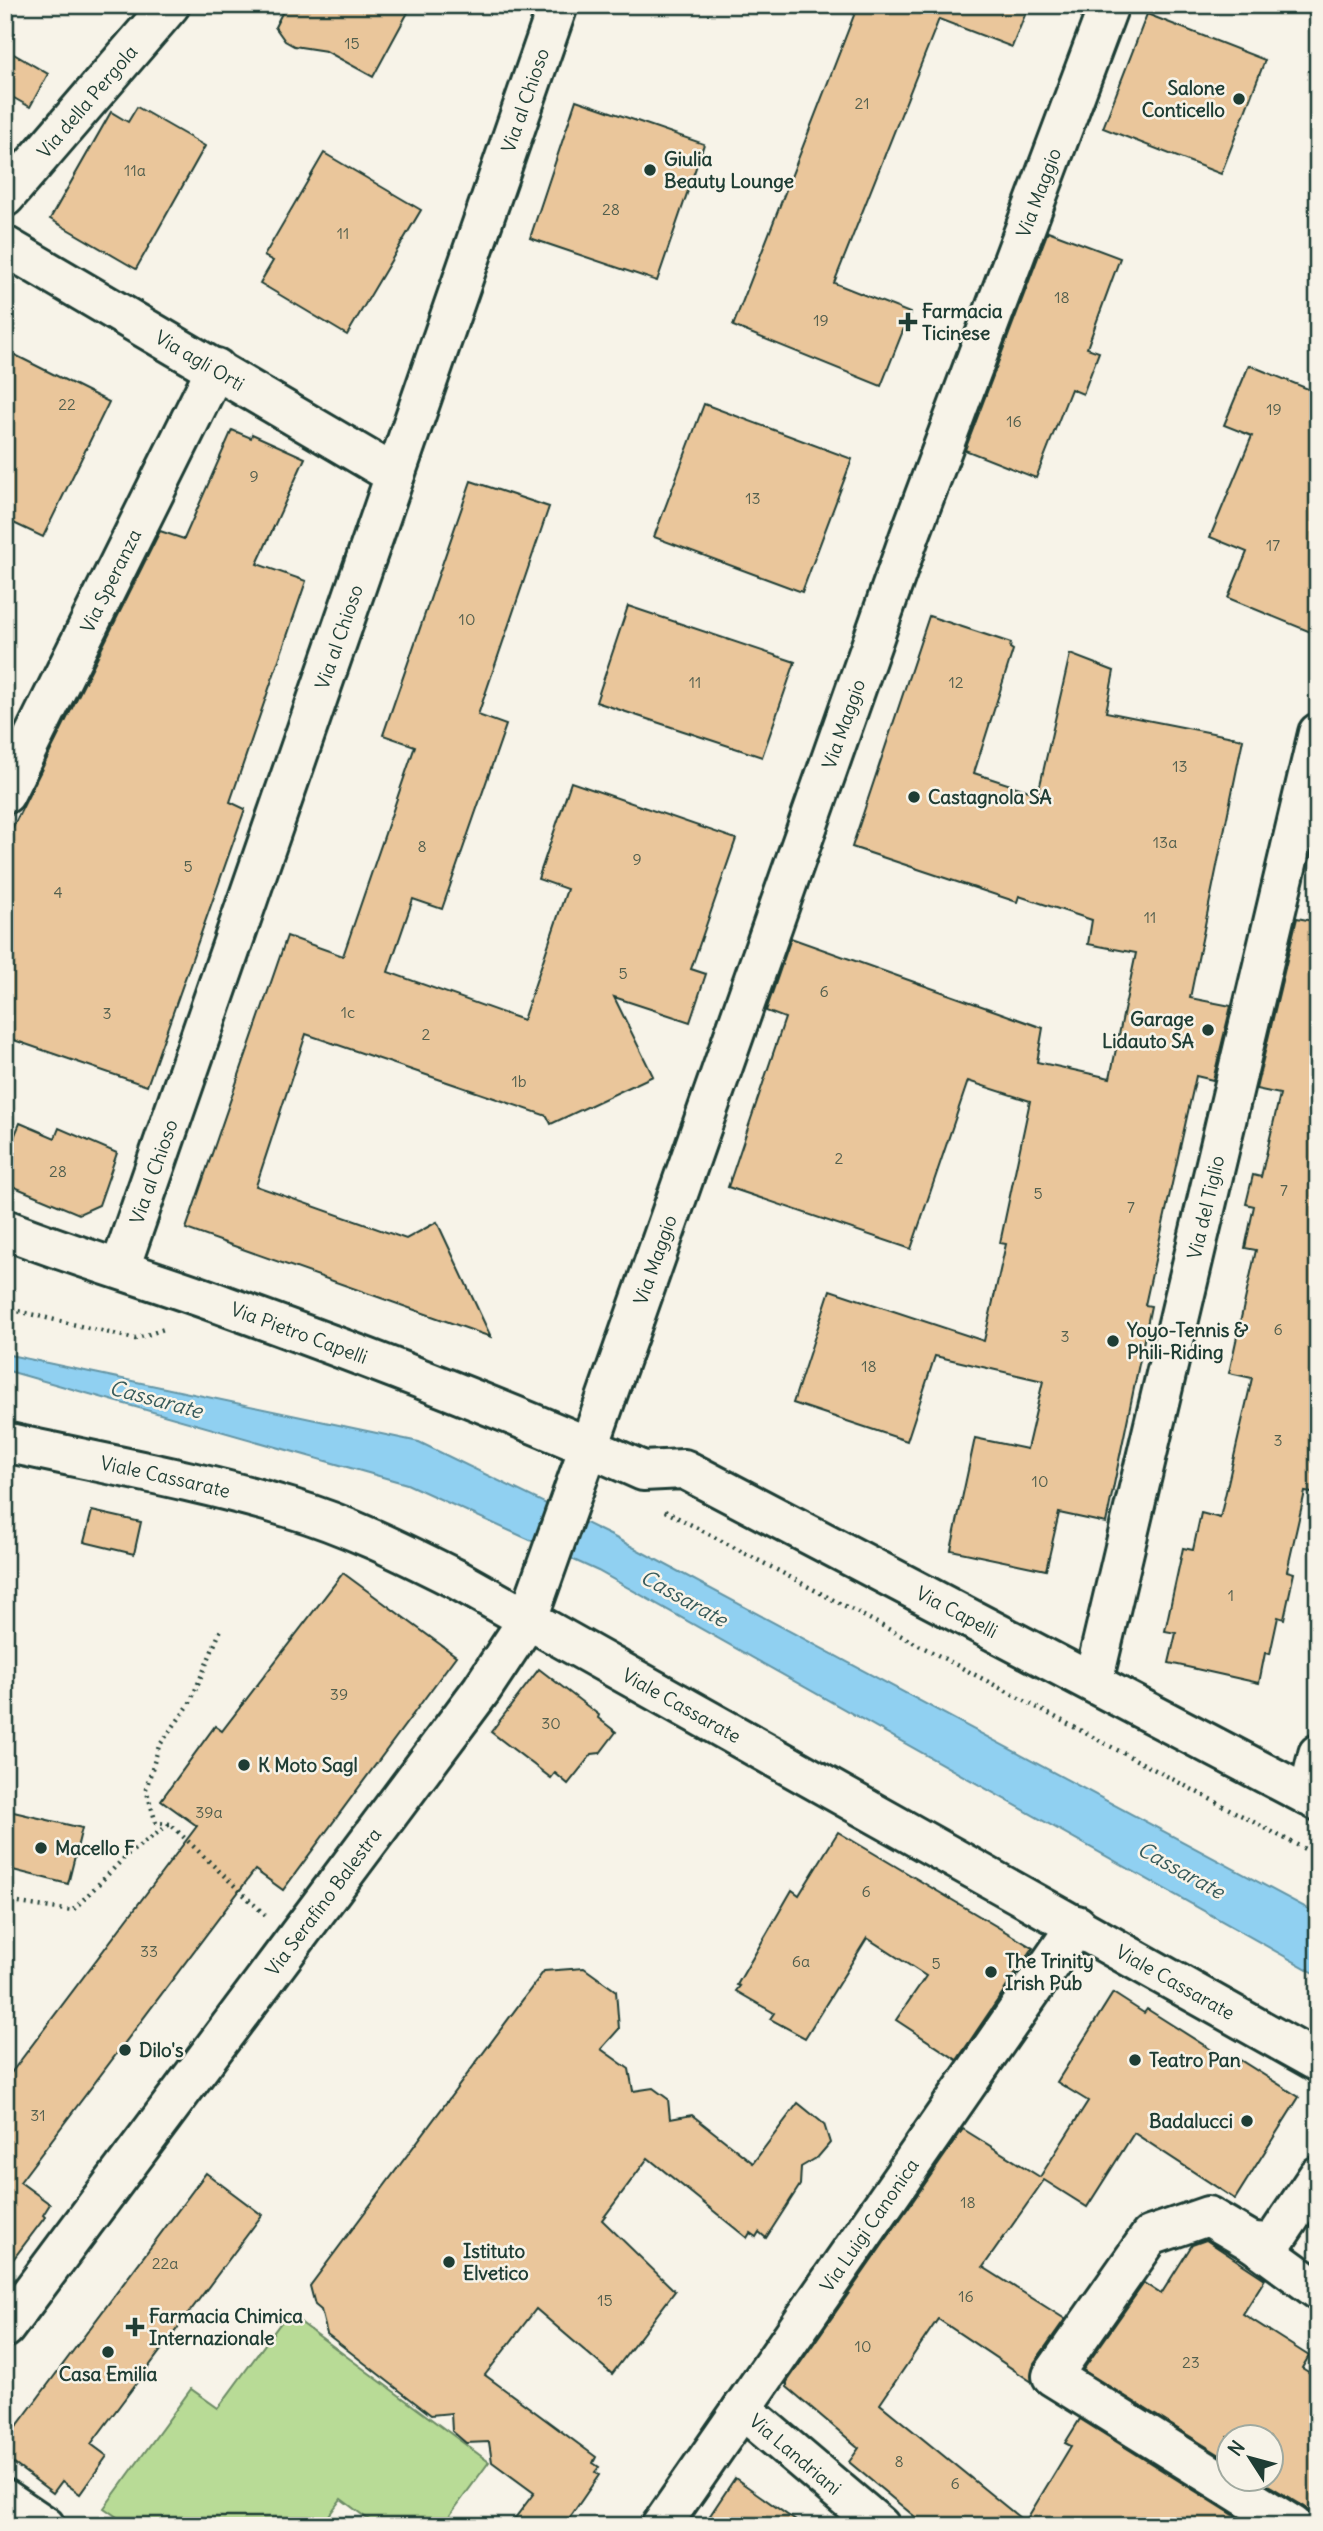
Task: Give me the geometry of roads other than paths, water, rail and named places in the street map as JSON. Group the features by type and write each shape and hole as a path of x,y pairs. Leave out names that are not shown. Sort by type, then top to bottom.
{"street":[{"name":"Via della Pergola","path":"5,197 170,5"},
{"name":"Via al Chioso","path":"120,1268 558,5"},
{"name":"Via Maggio","path":"589,1447 910,535 1109,5"},
{"name":"Via agli Orti","path":"5,246 395,475"},
{"name":"Via Speranza","path":"5,794 216,368"},
{"name":"Via del Tiglio","path":"1093,1682 1318,733"},
{"name":"Via Pietro Capelli","path":"5,1229 66,1254 120,1268 228,1306 589,1447"},
{"name":"Viale Cassarate","path":"5,1442 195,1484 320,1518 456,1579 1318,2062"},
{"name":"Via Capelli","path":"589,1447 643,1471 684,1469 1313,1798"},
{"name":"Via Serafino Balestra","path":"5,2328 482,1689 527,1621 589,1447"},
{"path":"1313,1798 1318,1754"},
{"name":"Via Luigi Canonica","path":"661,2526 1077,1925"},
{"path":"1252,2242 1273,2243 1318,2176"},
{"path":"1293,2526 1052,2376 1150,2236 1208,2216 1252,2242 1318,2290"},
{"name":"Via Landriani","path":"742,2409 880,2526"},
{"path":"5,2498 45,2526"}],"water":[{"name":"Cassarate","path":"5,1354 419,1442 612,1536 1318,1914 1318,1975 598,1571 407,1484 5,1370"}],"place":[{"name":"Salone Conticello","path":"1239,99"},
{"name":"Giulia Beauty Lounge","path":"650,170"},
{"name":"Farmacia Ticinese","path":"908,322"},
{"name":"Castagnola SA","path":"914,797"},
{"name":"Garage Lidauto SA","path":"1208,1030"},
{"name":"Yoyo-Tennis & Phili-Riding","path":"1113,1341"},
{"name":"K Moto Sagl","path":"244,1765"},
{"name":"Macello F","path":"41,1848"},
{"name":"The Trinity Irish Pub","path":"991,1972"},
{"name":"Dilo's","path":"125,2050"},
{"name":"Teatro Pan","path":"1135,2060"},
{"name":"Badalucci","path":"1247,2121"},
{"name":"Istituto Elvetico","path":"449,2262"},
{"name":"Farmacia Chimica Internazionale","path":"135,2327"},
{"name":"Casa Emilia","path":"108,2352"}]}
